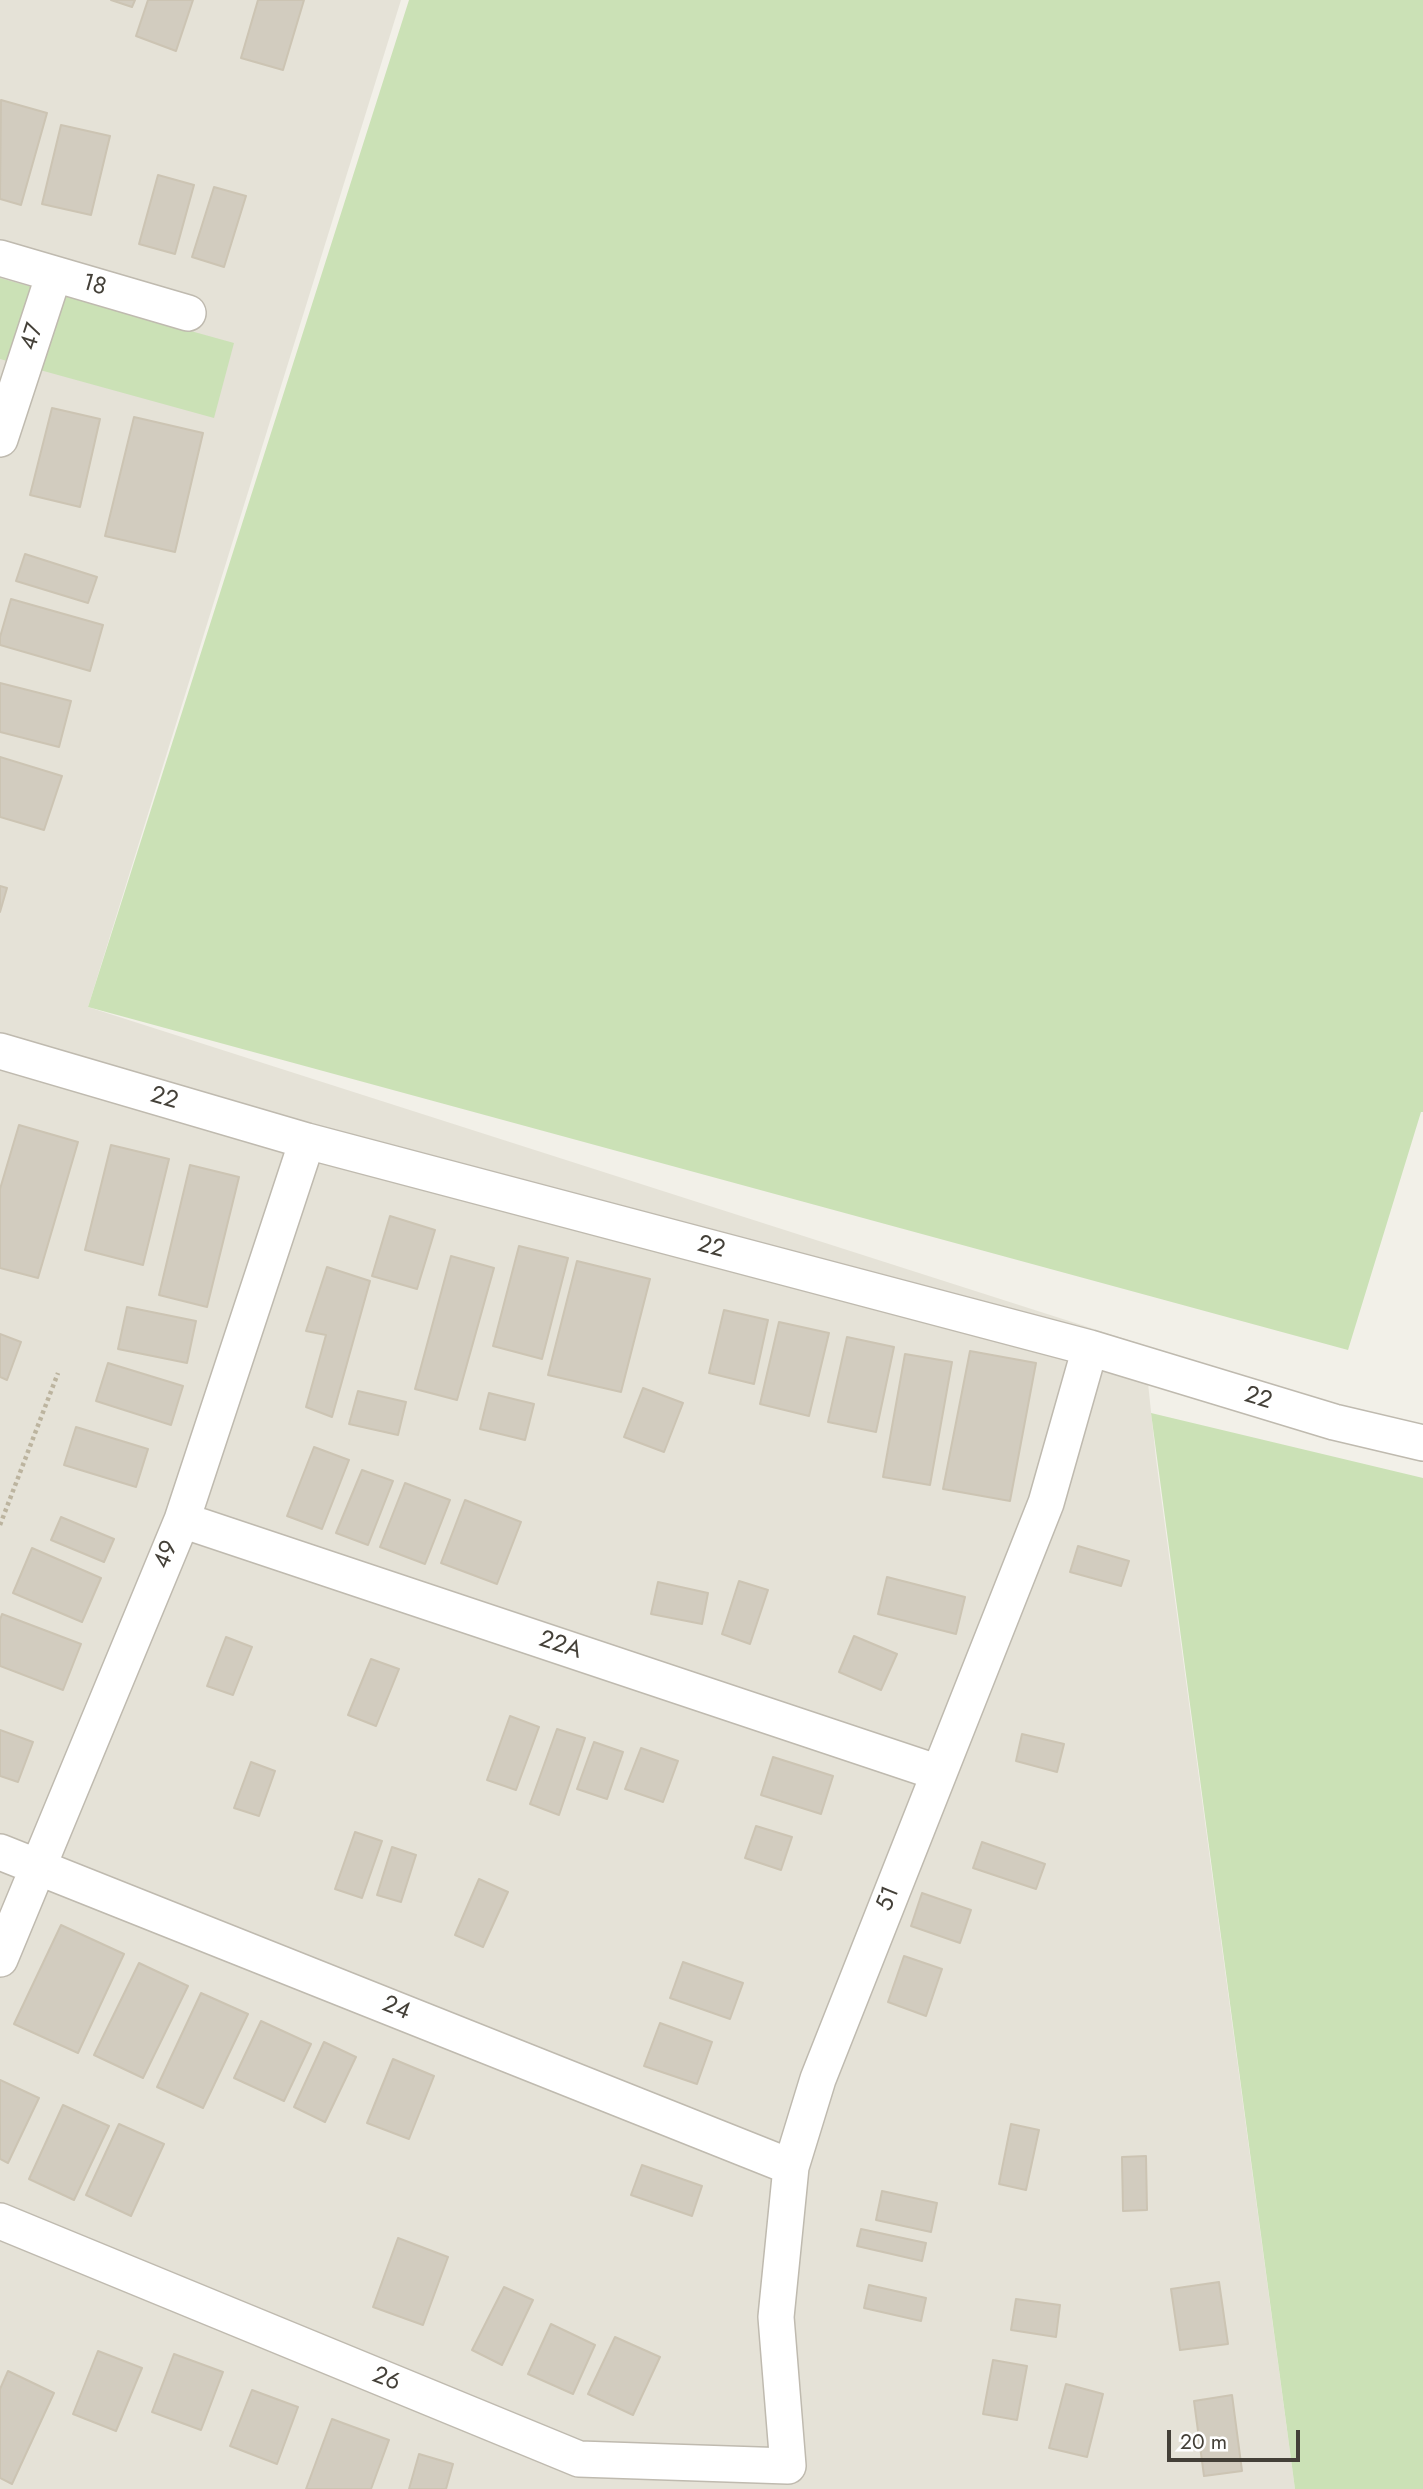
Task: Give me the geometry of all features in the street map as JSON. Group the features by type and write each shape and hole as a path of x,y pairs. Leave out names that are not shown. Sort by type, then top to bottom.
{"street":[{"name":"18","path":"0,258 188,313"},
{"name":"47","path":"0,439 54,274"},
{"name":"22","path":"0,1052 307,1141 1090,1348 1334,1422 1423,1443"},
{"name":"49","path":"0,1959 182,1520 307,1141"},
{"name":"51","path":"788,2466 776,2317 791,2167 818,2079 1046,1503 1090,1348"},
{"name":"22A","path":"182,1520 939,1773"},
{"name":"24","path":"0,1852 791,2167"},
{"name":"26","path":"0,2221 579,2459 788,2466"}],"path":[{"path":"0,1525 58,1373"}],"shaded area":[{"path":"0,0 401,0 88,1007 1144,1345 1156,1459 1295,2489 0,2489"}],"green space":[{"path":"409,0 1423,0 1423,1112 1348,1350 88,1007"},
{"path":"0,278 234,343 214,418 0,359"},
{"path":"1151,1413 1423,1478 1423,2489 1295,2489"}],"building":[{"path":"111,0 135,0 132,7"},
{"path":"148,0 193,0 176,51 136,36"},
{"path":"258,0 304,0 283,70 241,58"},
{"path":"1,100 47,113 21,205 0,199"},
{"path":"61,125 110,136 91,215 42,204"},
{"path":"158,175 194,185 175,254 139,244"},
{"path":"214,187 246,196 224,267 192,257"},
{"path":"52,408 100,419 80,507 30,495"},
{"path":"134,417 203,433 175,552 105,536"},
{"path":"25,554 97,577 88,603 16,581"},
{"path":"11,599 103,625 90,671 0,645"},
{"path":"0,683 71,701 59,747 0,732"},
{"path":"0,757 62,776 44,830 0,817"},
{"path":"0,886 7,888 0,912"},
{"path":"19,1125 78,1142 38,1278 0,1268 0,1189"},
{"path":"111,1145 169,1159 143,1265 85,1250"},
{"path":"190,1165 239,1177 207,1307 159,1295"},
{"path":"390,1216 435,1230 417,1289 372,1276"},
{"path":"519,1246 568,1258 542,1359 493,1346"},
{"path":"451,1256 494,1268 457,1400 415,1389"},
{"path":"577,1261 650,1279 621,1392 548,1375"},
{"path":"327,1267 370,1281 332,1417 306,1407 326,1335 306,1331"},
{"path":"127,1307 196,1321 187,1363 118,1349"},
{"path":"724,1310 768,1320 754,1384 709,1373"},
{"path":"779,1322 829,1333 809,1416 760,1404"},
{"path":"0,1334 21,1342 7,1380 0,1377"},
{"path":"847,1337 894,1347 876,1432 828,1422"},
{"path":"970,1351 1036,1363 1010,1501 943,1489"},
{"path":"905,1354 952,1362 930,1485 883,1477"},
{"path":"108,1363 183,1386 171,1425 96,1401"},
{"path":"643,1388 683,1403 664,1452 624,1437"},
{"path":"358,1391 406,1402 398,1435 349,1424"},
{"path":"489,1393 534,1404 525,1440 480,1429"},
{"path":"76,1427 148,1449 136,1487 64,1465"},
{"path":"314,1447 349,1460 322,1529 287,1516"},
{"path":"362,1470 393,1481 368,1545 336,1533"},
{"path":"405,1483 450,1500 425,1564 380,1547"},
{"path":"465,1500 521,1522 497,1584 441,1563"},
{"path":"61,1517 114,1539 104,1562 51,1540"},
{"path":"1078,1546 1129,1561 1121,1586 1070,1572"},
{"path":"32,1548 101,1578 82,1622 13,1593"},
{"path":"887,1577 965,1597 956,1634 878,1614"},
{"path":"739,1581 768,1590 750,1644 722,1634"},
{"path":"658,1582 708,1593 702,1624 651,1614"},
{"path":"2,1614 81,1644 63,1690 0,1666"},
{"path":"854,1636 897,1654 881,1690 839,1672"},
{"path":"226,1637 252,1647 233,1695 207,1686"},
{"path":"371,1659 399,1669 376,1726 348,1715"},
{"path":"510,1716 539,1727 516,1790 487,1780"},
{"path":"557,1729 585,1738 559,1815 530,1804"},
{"path":"0,1730 33,1742 18,1782 0,1776"},
{"path":"1022,1734 1064,1744 1057,1772 1016,1761"},
{"path":"594,1742 623,1752 607,1799 577,1789"},
{"path":"641,1748 678,1761 663,1802 625,1789"},
{"path":"773,1757 833,1776 821,1814 761,1795"},
{"path":"251,1762 275,1771 259,1816 234,1808"},
{"path":"756,1826 792,1837 781,1870 745,1858"},
{"path":"355,1832 382,1841 362,1898 335,1889"},
{"path":"982,1842 1045,1864 1036,1889 973,1868"},
{"path":"392,1847 416,1855 401,1902 377,1895"},
{"path":"479,1879 508,1892 483,1947 455,1935"},
{"path":"922,1893 971,1910 960,1943 911,1926"},
{"path":"61,1925 124,1954 78,2053 14,2024"},
{"path":"904,1956 942,1969 926,2016 888,2002"},
{"path":"683,1962 743,1983 730,2019 670,1998"},
{"path":"139,1963 188,1986 143,2078 94,2055"},
{"path":"201,1993 248,2014 203,2108 157,2087"},
{"path":"261,2021 311,2044 284,2101 234,2078"},
{"path":"660,2023 712,2042 697,2084 644,2066"},
{"path":"324,2042 356,2057 325,2122 294,2107"},
{"path":"393,2059 434,2076 409,2139 367,2123"},
{"path":"0,2080 39,2098 8,2163 0,2159"},
{"path":"63,2105 109,2126 74,2200 29,2179"},
{"path":"119,2124 164,2144 131,2216 86,2195"},
{"path":"1011,2124 1039,2130 1026,2190 999,2184"},
{"path":"1146,2156 1147,2210 1123,2211 1122,2157"},
{"path":"642,2165 702,2186 692,2216 631,2195"},
{"path":"882,2191 937,2203 931,2232 876,2220"},
{"path":"861,2229 926,2243 922,2261 857,2246"},
{"path":"398,2238 448,2257 423,2325 373,2307"},
{"path":"1219,2282 1228,2344 1180,2350 1171,2289"},
{"path":"869,2285 926,2298 921,2321 864,2308"},
{"path":"504,2287 533,2300 502,2365 472,2350"},
{"path":"1016,2299 1060,2305 1056,2337 1011,2330"},
{"path":"551,2324 595,2345 573,2394 528,2374"},
{"path":"615,2337 660,2357 633,2415 588,2394"},
{"path":"98,2351 142,2368 116,2431 73,2414"},
{"path":"174,2354 223,2372 201,2430 152,2412"},
{"path":"993,2360 1027,2366 1017,2420 983,2414"},
{"path":"8,2371 54,2393 12,2484 0,2478 0,2389"},
{"path":"1066,2384 1103,2394 1087,2457 1049,2448"},
{"path":"252,2390 298,2407 277,2464 230,2446"},
{"path":"1232,2395 1242,2471 1204,2476 1194,2401"},
{"path":"332,2419 389,2440 371,2489 306,2489"},
{"path":"419,2454 453,2464 446,2489 409,2489"}]}
